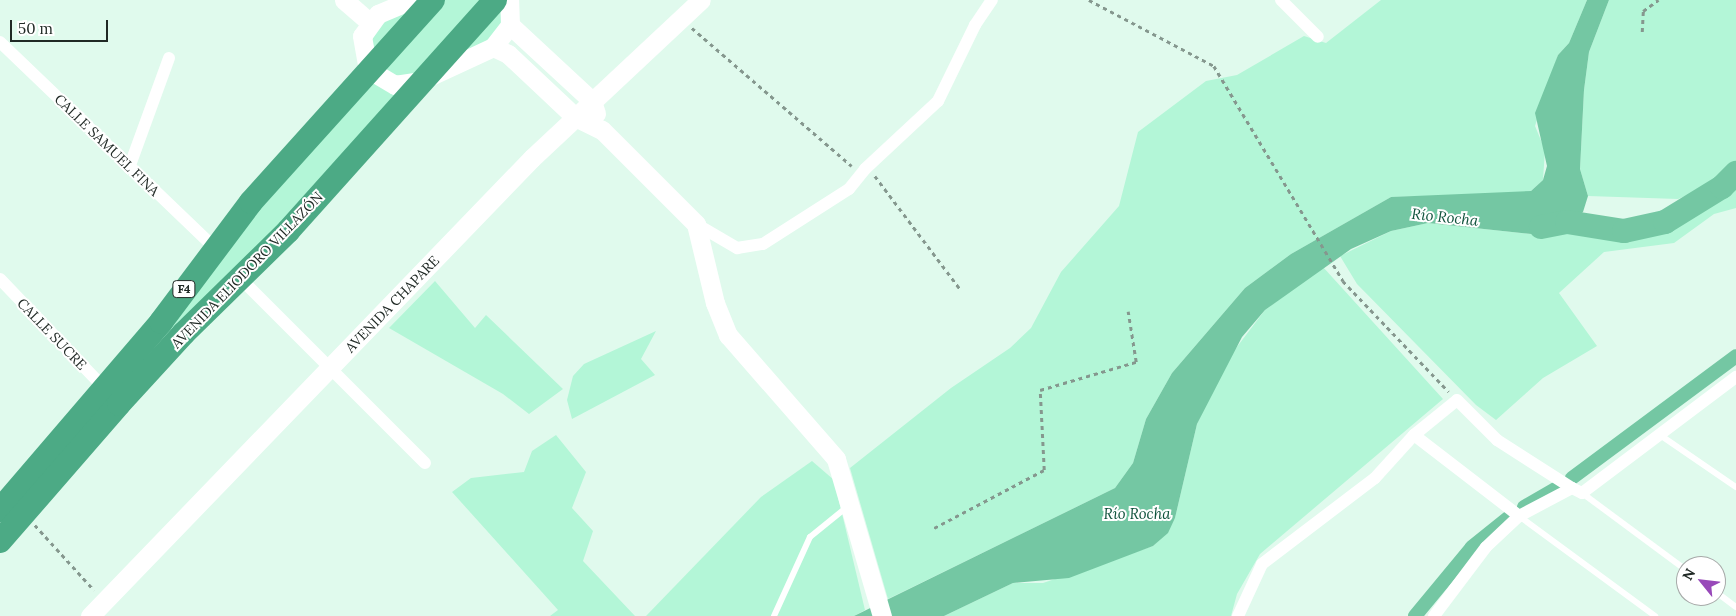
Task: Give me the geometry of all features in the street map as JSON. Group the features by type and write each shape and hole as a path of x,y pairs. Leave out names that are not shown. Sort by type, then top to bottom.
{"highway":[{"name":"AVENIDA ELIODORO VILLAZÓN","path":"0,541 9,501 161,322 214,247 368,69 433,0"},
{"name":"AVENIDA ELIODORO VILLAZÓN","path":"9,501 119,404 239,277 288,231 420,81 496,0"}],"main road":[{"path":"344,0 369,22"},
{"path":"411,0 378,14 369,22 361,48 368,69 396,84 420,81 493,46 510,25 509,0"},
{"name":"AVENIDA CHAPARE","path":"90,616 105,603 575,117 701,0"},
{"path":"510,25 592,101 602,130"},
{"path":"493,46 508,54 575,117 602,130 696,224 715,303 728,335 836,460 852,503 882,616"}],"street":[{"path":"696,224 737,248 763,244 849,189 861,174 938,101 975,25 992,0"},
{"path":"1281,0 1318,37"},
{"name":"CALLE SAMUEL FINA","path":"0,42 129,168 214,247"},
{"path":"129,168 169,58"},
{"path":"239,277 425,463"},
{"name":"CALLE SUCRE","path":"0,279 105,389"},
{"path":"1434,616 1486,547 1519,516 1577,491 1660,435 1734,381"},
{"path":"1238,616 1262,564 1375,478 1414,435 1457,400 1498,440 1577,491"},
{"path":"1414,435 1519,516"}],"lane":[{"path":"1660,435 1736,487"},
{"path":"1577,491 1676,563"},
{"path":"774,616 810,538 852,503"},
{"path":"1519,516 1655,616"}],"path":[{"path":"1089,0 1214,66 1343,281 1457,400"},
{"path":"1642,32 1644,11 1658,0"},
{"path":"681,18 861,174 877,176 961,290"},
{"path":"934,528 1044,470 1040,390 1136,362 1128,312"},
{"path":"9,501 105,603"}],"shaded area":[{"path":"443,0 487,0 410,77 382,73"},
{"path":"1381,0 1587,0 1569,43 1558,55 1535,126 1545,150 1543,180 1531,191 1513,195 1391,197 1291,254 1245,288 1172,373 1146,419 1133,463 1115,488 888,599 850,468 951,388 1010,348 1031,328 1061,272 1119,206 1138,132 1206,81 1237,75 1304,36 1326,43"},
{"path":"1609,0 1736,0 1736,163 1716,183 1678,199 1588,196 1580,169 1584,90 1589,52"},
{"path":"420,3 369,56 375,24"},
{"path":"503,4 503,22 489,41 448,59"},
{"path":"370,80 404,90 311,196 157,344 218,257"},
{"path":"1736,184 1736,208 1714,214 1674,243 1604,252 1559,293 1597,346 1543,378 1496,420 1476,405 1357,284 1340,256 1391,231 1428,223 1541,235 1566,227 1618,239 1667,230 1722,198"},
{"path":"1323,267 1443,399 1260,554 1237,594 1231,616 944,616 1013,583 1043,583 1153,546 1167,533 1175,518 1197,424 1227,360 1265,310"},
{"path":"435,281 475,328 486,315 563,389 529,414 503,394 389,328"},
{"path":"656,331 641,359 655,375 572,419 567,400 573,376 584,364"},
{"path":"556,435 586,472 572,508 593,531 583,561 635,616 550,616 558,610 452,492 471,478 524,472 532,451"},
{"path":"812,461 834,480 865,610 854,616 646,616 761,497"}],"water":[{"name":"Río Rocha","path":"1587,0 1609,0 1589,52 1584,90 1580,169 1588,196 1583,212 1566,227 1541,235 1428,223 1391,231 1351,249 1265,310 1242,337 1197,424 1175,518 1168,533 1153,546 1069,578 1013,583 944,616 854,616 1115,488 1133,463 1146,419 1172,373 1245,288 1291,254 1391,197 1531,191 1543,180 1547,166 1535,113 1558,55 1569,43"}],"waterway":[{"path":"1541,227 1567,222 1624,231 1665,222 1722,187 1736,173"},
{"path":"1572,478 1736,356"},
{"path":"1524,507 1555,489"},
{"path":"1415,616 1472,547 1508,518"}]}
